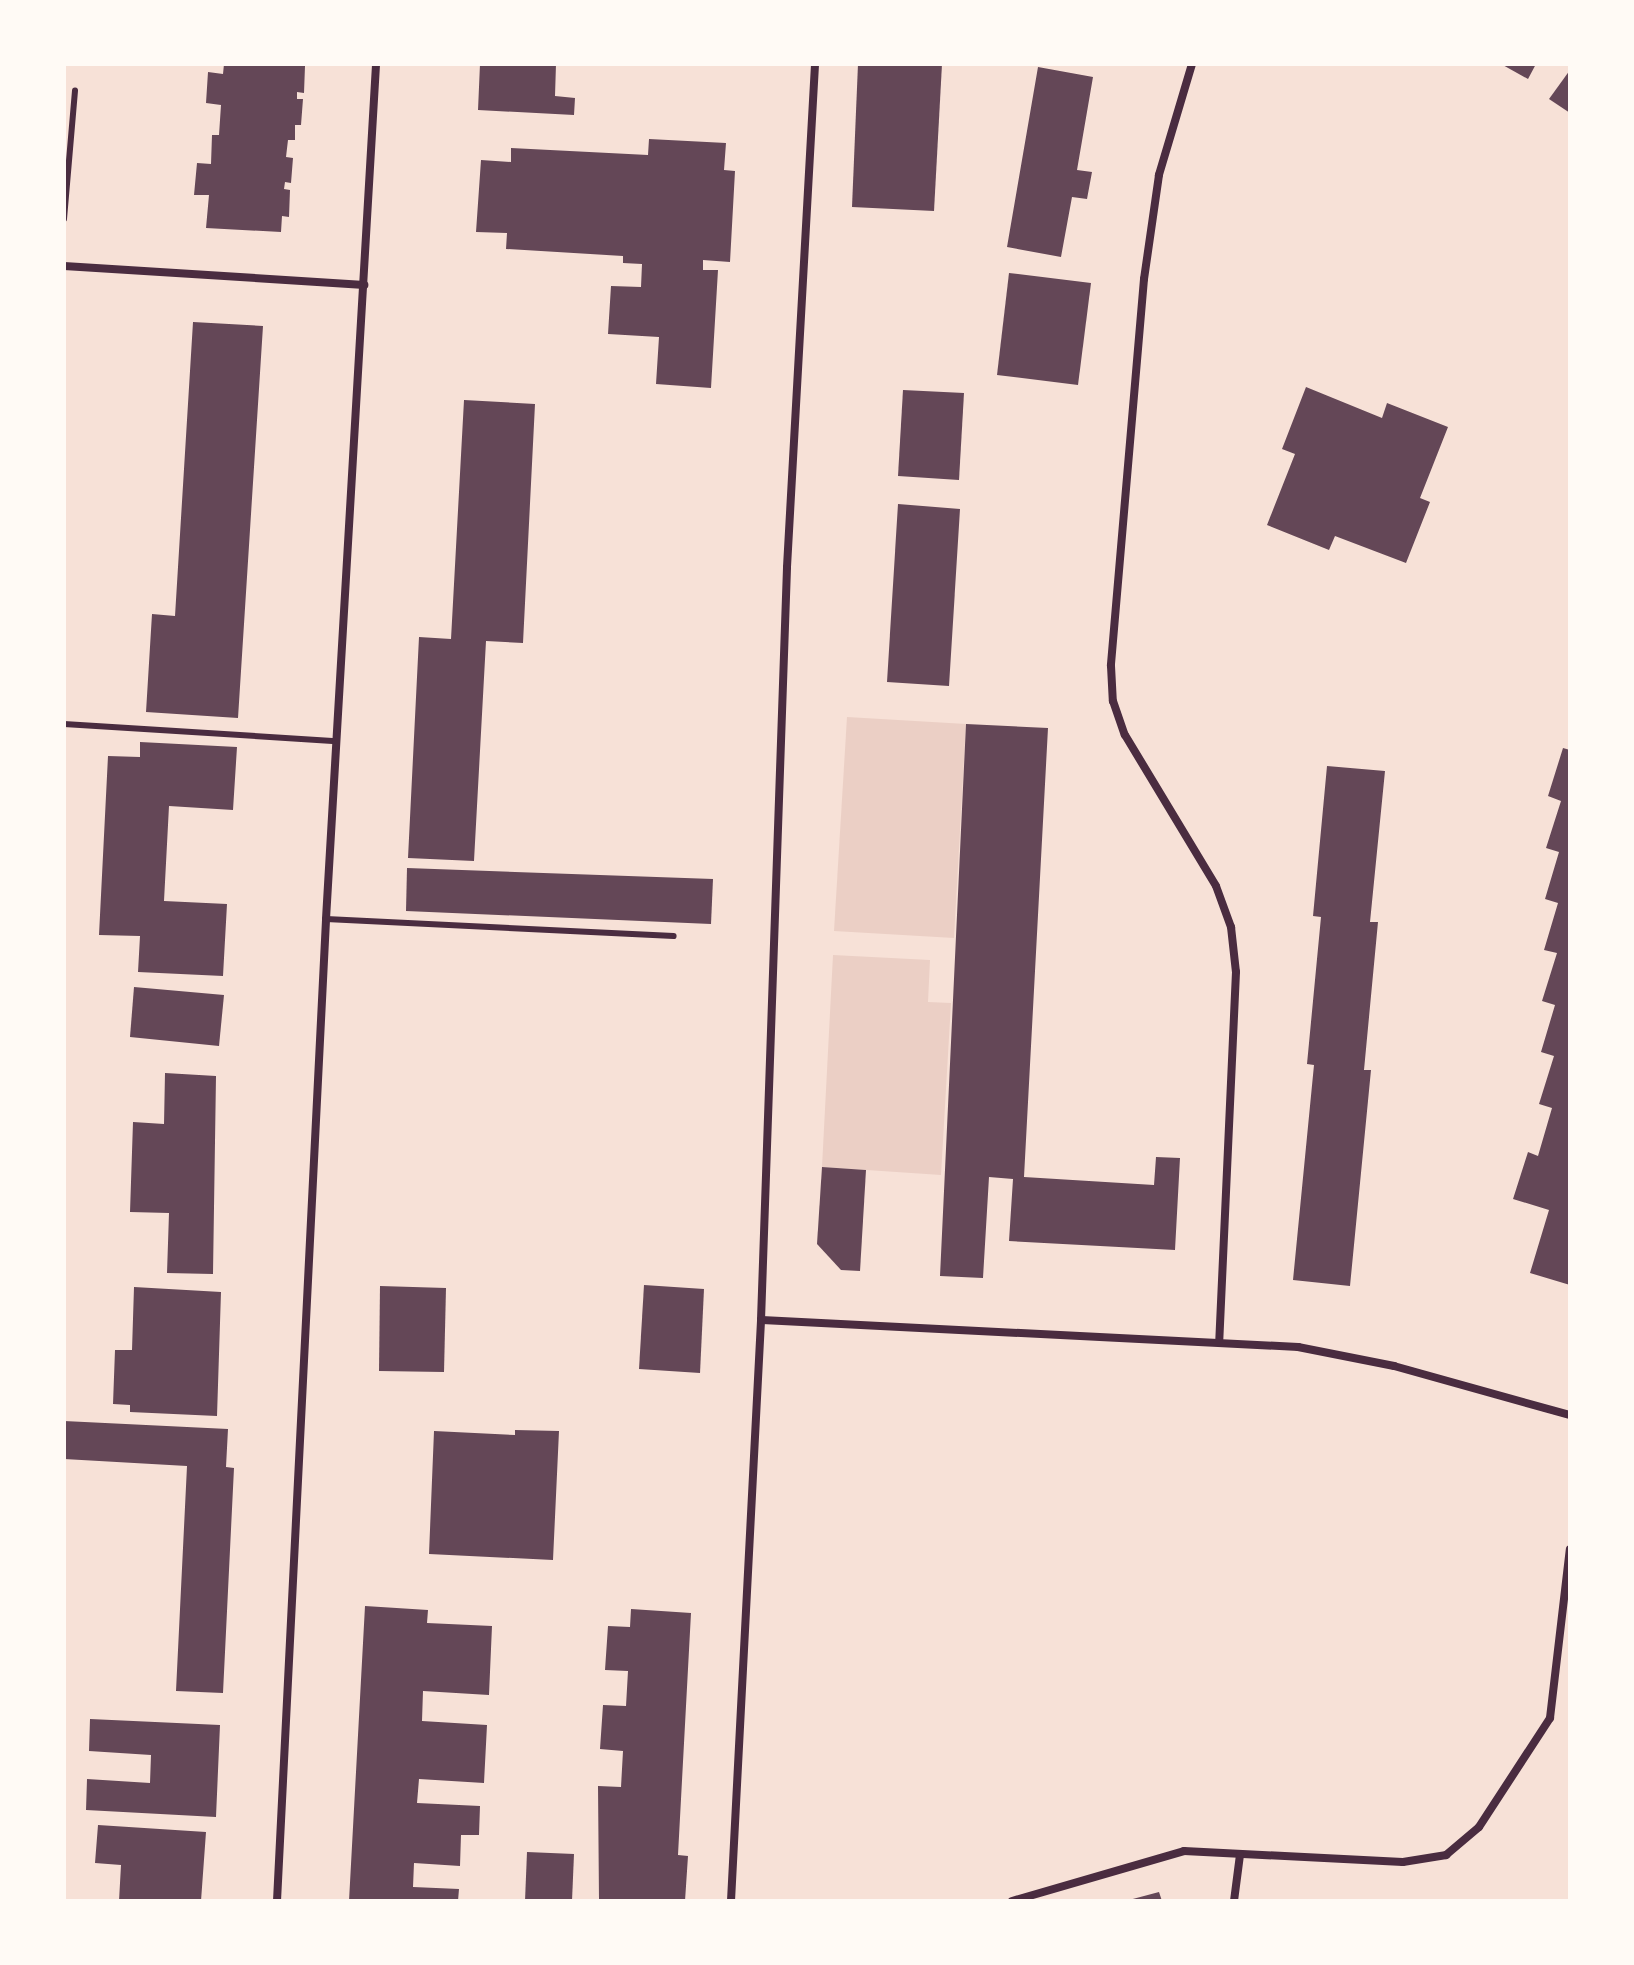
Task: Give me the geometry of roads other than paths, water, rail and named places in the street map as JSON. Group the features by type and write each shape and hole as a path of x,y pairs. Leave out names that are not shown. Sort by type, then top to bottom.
{"street":[{"path":"277,1901 326,919 376,64"},
{"path":"731,1901 761,1320 787,567 815,64"},
{"path":"1192,64 1159,175 1146,264 1111,666 1113,701 1125,735 1216,886 1231,927 1236,972 1219,1340"},
{"path":"64,266 364,285"},
{"path":"761,1320 1219,1340 1298,1347 1394,1366 1570,1415"},
{"path":"1012,1901 1184,1851 1403,1862 1446,1855 1479,1827 1550,1718 1570,1549"},
{"path":"1234,1901 1240,1855"}],"lane":[{"path":"64,219 75,90"},
{"path":"64,724 336,741"},
{"path":"326,919 674,936"}]}
